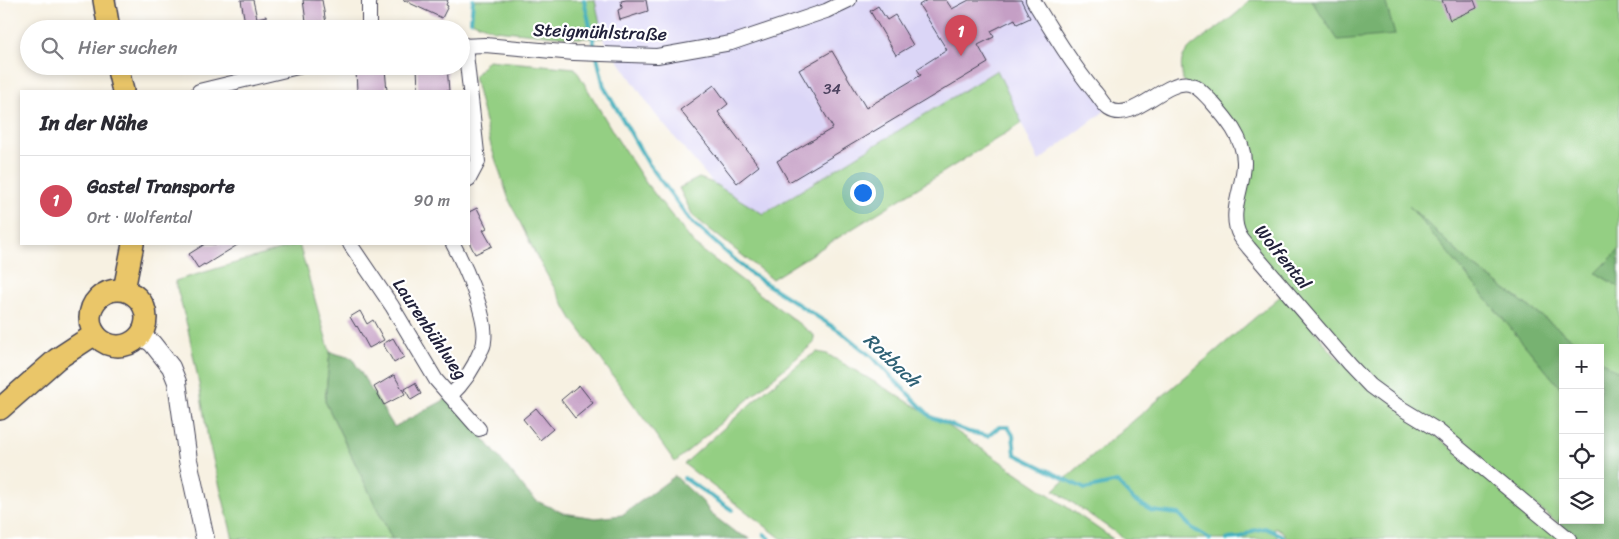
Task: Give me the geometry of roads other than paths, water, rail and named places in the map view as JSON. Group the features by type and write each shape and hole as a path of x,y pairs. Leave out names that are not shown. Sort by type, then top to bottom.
{"main road":[{"path":"104,0 107,20"},
{"path":"119,75 123,90"},
{"path":"124,290 133,245"},
{"path":"113,290 124,290 134,295 142,303 146,314 146,325 141,336 135,341 119,347 101,341 95,334 91,324 91,313 95,302 103,295 113,290"},
{"path":"0,409 57,359 95,334"}],"street":[{"path":"369,0 369,20"},
{"name":"Steigmühlstraße","path":"470,46 486,45 574,53 658,56 732,43 826,11 849,0"},
{"name":"Wolfental","path":"1033,0 1080,73 1109,109 1121,112 1141,106 1180,84 1189,84 1198,88 1234,129 1241,144 1244,161 1243,176 1236,201 1236,218 1239,235 1249,248 1370,386 1396,405 1437,430 1569,539"},
{"path":"203,90 265,75"},
{"path":"467,75 469,90"},
{"path":"470,100 478,162 470,177"},
{"name":"Laurenbühlweg","path":"351,245 392,306 436,380 450,396 462,384 475,366 484,342 483,314 454,245"},
{"path":"141,336 152,343 170,367 177,382 188,460 204,539"},
{"path":"450,396 479,429"}],"waterway":[{"path":"471,21 473,0"},
{"name":"Rotbach","path":"584,0 604,87 648,163 691,221 751,274 841,332 872,357 931,417 969,432 988,436 999,427 1008,427 1013,435 1015,454 1085,489 1117,482 1134,500 1152,511 1178,514 1192,528 1210,539"},
{"path":"684,478 732,510"},
{"name":"Rotbach","path":"1227,539 1240,538 1252,531 1265,528 1281,535 1284,539"},
{"path":"764,534 770,539"}],"place":[{"name":"Gastel Transporte","path":"961,56"}]}
